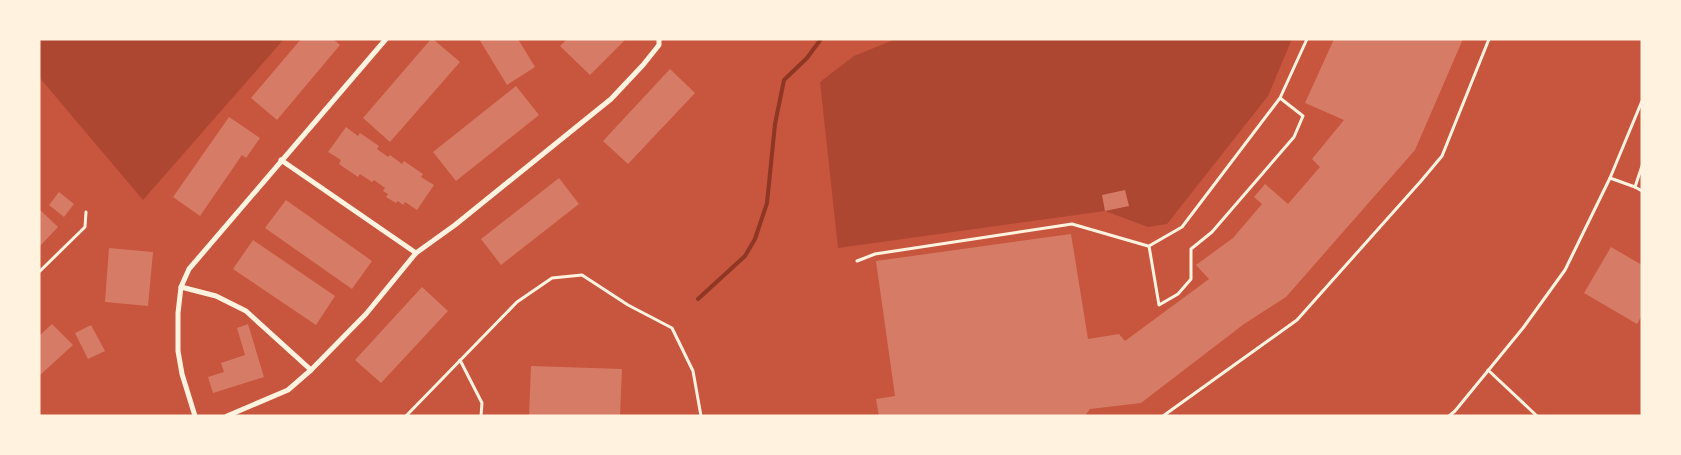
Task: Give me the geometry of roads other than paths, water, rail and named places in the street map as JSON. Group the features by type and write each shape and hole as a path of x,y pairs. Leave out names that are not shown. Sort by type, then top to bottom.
{"street":[{"path":"195,416 182,374 178,351 181,287 189,269 386,39"},
{"path":"226,416 288,390 311,370 366,314 416,254 456,225 611,99 659,45 659,39"},
{"path":"281,160 416,254"},
{"path":"181,287 216,296 246,311 311,370"}],"lane":[{"path":"857,261 875,254 1072,224 1149,246 1182,227 1280,98 1307,39"},
{"path":"1163,416 1297,320 1427,174 1442,156 1489,39"},
{"path":"1149,246 1159,305 1178,294 1191,279 1191,249 1212,232 1294,136 1304,116 1280,98"},
{"path":"1449,416 1523,327 1565,270 1610,178 1642,101"},
{"path":"1635,187 1642,166"},
{"path":"1610,178 1642,191"},
{"path":"39,272 85,227 86,212"},
{"path":"406,416 517,302 552,278 582,275 672,328 693,371 700,416"},
{"path":"460,360 482,404 481,416"},
{"path":"1488,370 1537,416"}],"waterway":[{"path":"698,299 745,256 755,239 767,203 775,124 784,80 807,58 821,39"}]}
